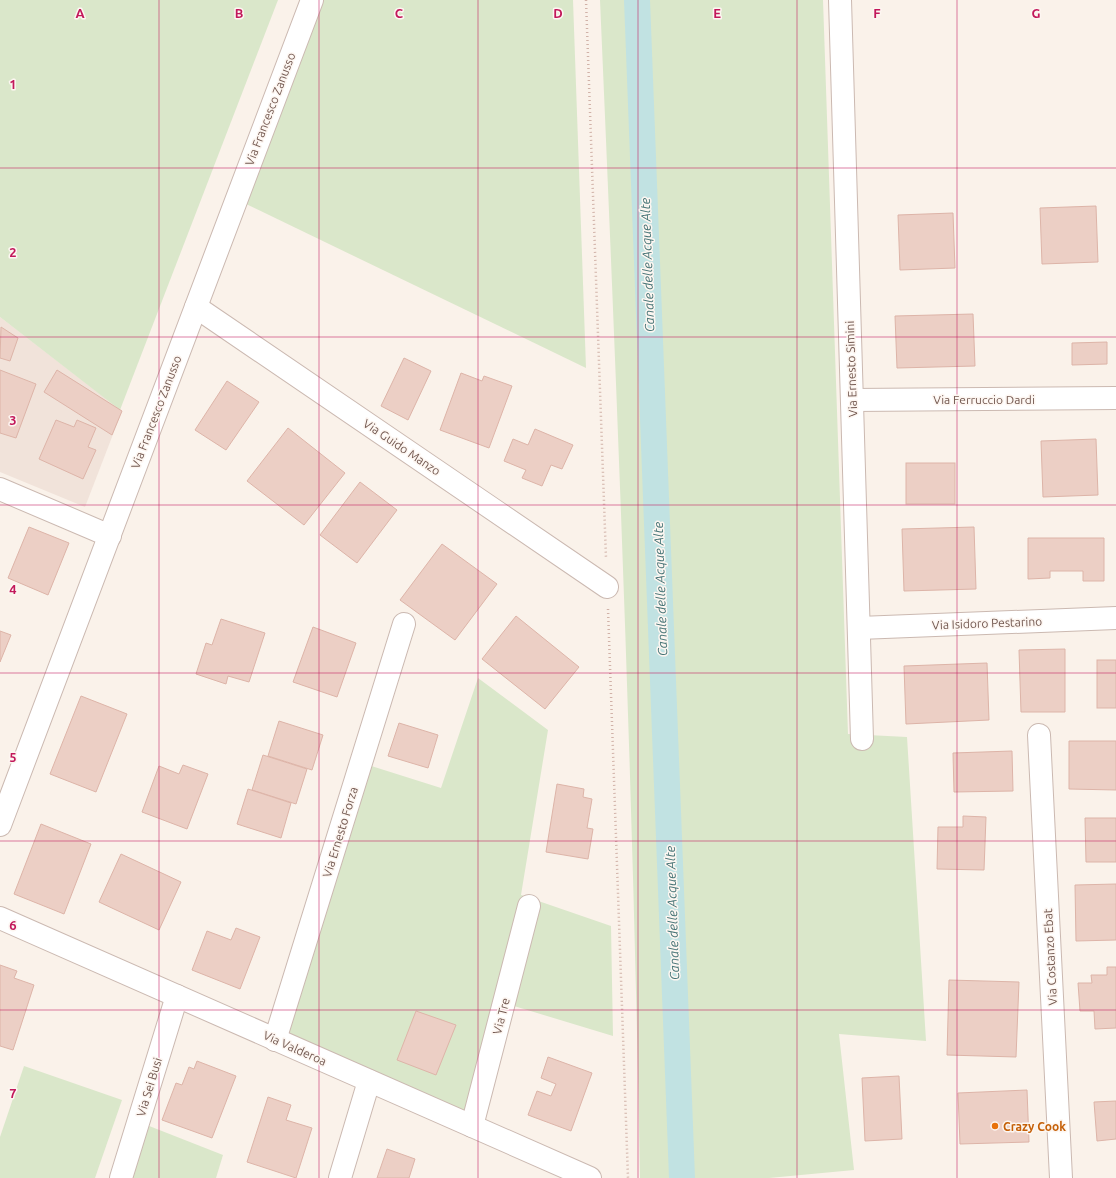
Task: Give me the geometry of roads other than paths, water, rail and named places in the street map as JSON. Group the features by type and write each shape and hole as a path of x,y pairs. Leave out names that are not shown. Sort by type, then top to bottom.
{"street":[{"name":"Via Francesco Zanusso","path":"0,825 312,0"},
{"name":"Via Ernesto Simini","path":"840,0 862,739"},
{"name":"Via Guido Manzo","path":"196,307 607,587"},
{"name":"Via Ferruccio Dardi","path":"852,400 1116,398"},
{"path":"0,489 110,536"},
{"name":"Via Isidoro Pestarino","path":"859,628 1116,618"},
{"name":"Via Ernesto Forza","path":"275,1040 404,624"},
{"name":"Via Costanzo Ebat","path":"1039,735 1061,1178"},
{"name":"Via Tre","path":"472,1126 529,906"},
{"name":"Via Valderoa","path":"0,918 590,1178"},
{"name":"Via Sei Busi","path":"121,1178 177,996"},
{"path":"340,1178 369,1081"}],"waterway":[{"name":"Canale delle Acque Alte","path":"637,0 682,1178"}],"place":[{"name":"Crazy Cook","path":"995,1126"}]}
